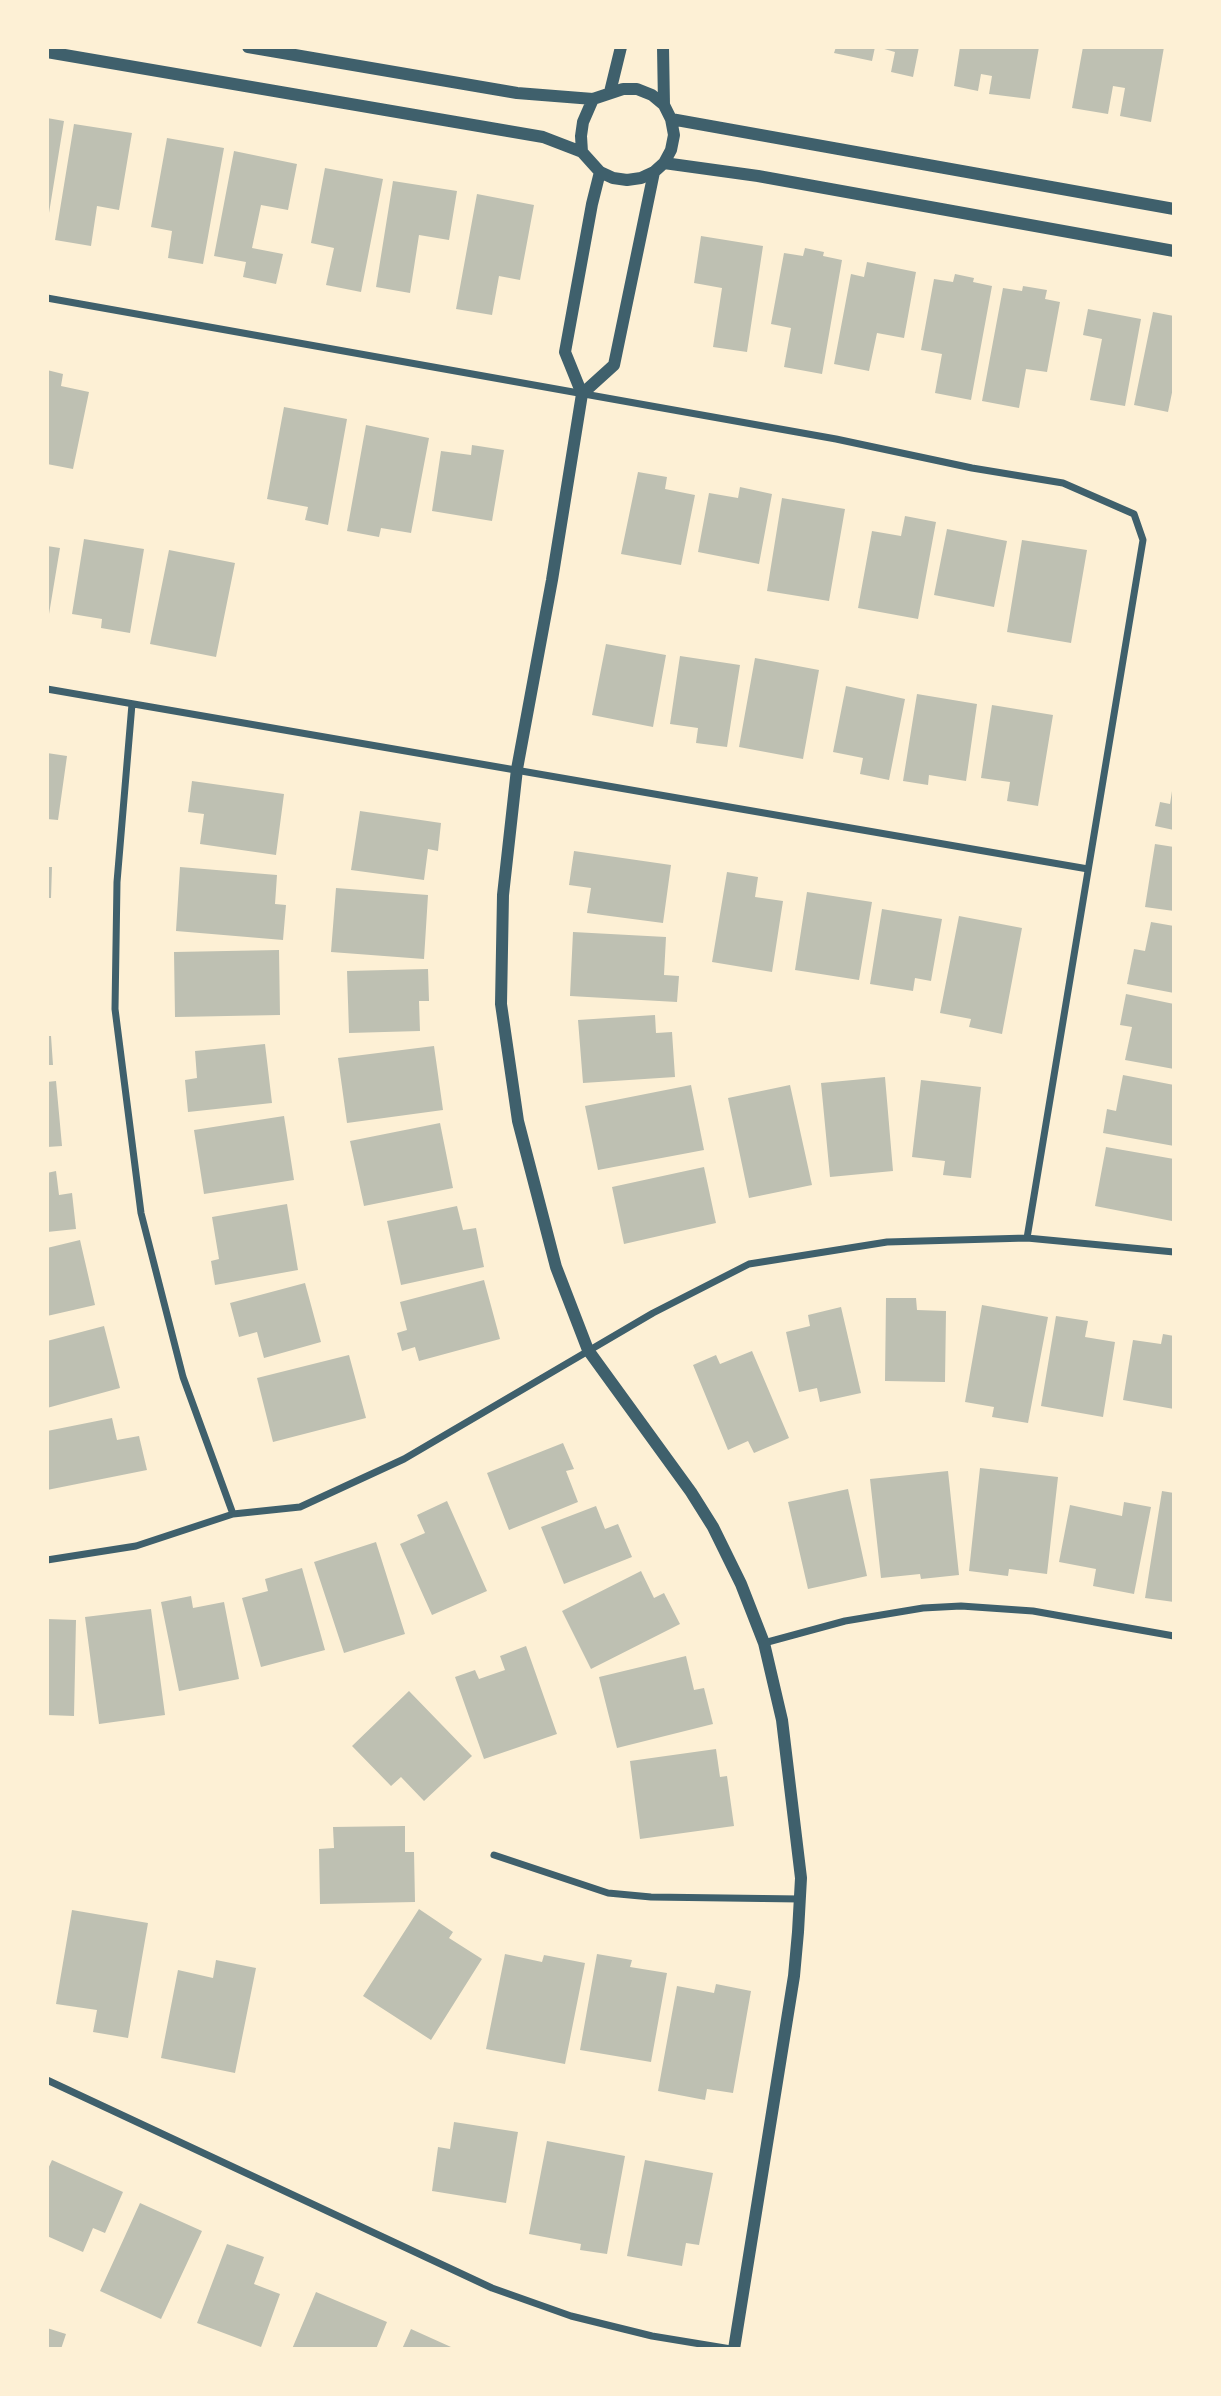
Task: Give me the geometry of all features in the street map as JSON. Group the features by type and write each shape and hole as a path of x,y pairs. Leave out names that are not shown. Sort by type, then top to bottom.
{"street":[{"path":"47,52 543,137 582,152 600,172 613,178 641,178 654,172 664,163 671,150 674,135 671,119 664,105 652,95 637,89 623,89 593,99 517,93 248,47"},
{"path":"610,92 621,47"},
{"path":"663,47 664,105"},
{"path":"582,152 583,122 593,99"},
{"path":"671,119 1174,209"},
{"path":"664,163 758,177 1174,251"},
{"path":"47,2080 492,2288 571,2316 652,2336 733,2349 794,1976 800,1899 801,1878 796,1828 782,1720 764,1643 741,1584 713,1527 589,1350 556,1267 518,1121 501,1004 503,895 517,769 552,580 582,394 565,352 600,172"},
{"path":"582,394 614,365 654,172"},
{"path":"47,298 836,439 972,468 1063,483 1134,514 1143,540 1027,1238"},
{"path":"47,689 1088,869"},
{"path":"132,705 117,882 116,1023 141,1213 183,1377 233,1514"},
{"path":"47,1560 136,1546 233,1514 300,1507 404,1459 653,1313 749,1264 887,1242 1027,1238 1174,1251"},
{"path":"764,1643 845,1621 923,1608 961,1606 1033,1611 1174,1636"},
{"path":"495,1855 608,1893 651,1897 800,1899"}],"building":[{"path":"836,47 875,47 872,61 834,53"},
{"path":"877,47 919,47 913,77 891,72 895,52"},
{"path":"960,47 1039,47 1030,99 989,94 992,76 981,74 978,91 954,86"},
{"path":"1083,47 1164,47 1151,122 1120,116 1125,88 1113,86 1108,114 1072,108"},
{"path":"47,118 64,121 49,213 47,213"},
{"path":"74,124 132,133 119,210 97,206 91,246 55,240"},
{"path":"167,138 224,148 203,264 168,258 172,231 151,227"},
{"path":"234,151 297,164 288,210 261,205 252,248 283,254 276,284 243,277 246,262 214,256"},
{"path":"325,168 383,179 361,292 326,285 334,248 311,243"},
{"path":"393,181 457,191 449,240 419,235 410,293 376,287"},
{"path":"477,194 534,205 520,280 499,276 492,315 456,309"},
{"path":"701,236 763,246 747,352 713,347 722,288 694,283"},
{"path":"805,248 842,260 822,374 784,367 791,328 771,324 784,253 803,256"},
{"path":"867,262 916,272 904,338 877,333 869,371 834,364 851,274 864,277"},
{"path":"955,274 992,286 971,400 935,393 942,354 921,350 934,279 953,282"},
{"path":"1023,286 1047,290 1045,299 1060,302 1047,372 1026,369 1019,408 982,401 1003,288 1022,291"},
{"path":"1088,309 1141,319 1125,406 1090,400 1102,339 1083,335"},
{"path":"1153,312 1174,316 1174,383 1168,412 1134,405"},
{"path":"47,370 63,374 61,386 89,392 73,469 47,464"},
{"path":"284,407 347,419 328,525 305,520 308,507 267,499"},
{"path":"366,425 429,438 411,533 381,528 379,537 347,531"},
{"path":"472,445 504,450 492,521 432,511 441,451 471,455"},
{"path":"638,472 667,477 665,489 695,495 681,565 621,554"},
{"path":"740,487 772,494 759,564 698,552 709,493 738,498"},
{"path":"782,498 845,509 829,601 767,591"},
{"path":"905,516 936,522 918,619 858,608 872,531 901,536"},
{"path":"947,529 1007,541 994,607 934,595"},
{"path":"84,539 144,549 130,633 101,628 102,619 72,614"},
{"path":"1022,540 1087,550 1071,643 1007,632"},
{"path":"47,546 60,548 49,614 47,614"},
{"path":"169,550 235,563 216,657 150,644"},
{"path":"606,644 666,655 653,727 592,715"},
{"path":"680,656 740,665 727,747 696,743 698,728 670,724"},
{"path":"755,658 819,670 803,759 739,747"},
{"path":"846,686 905,699 889,780 860,774 863,758 833,752"},
{"path":"917,694 977,704 966,781 929,775 928,785 903,781"},
{"path":"992,705 1053,715 1038,806 1007,801 1010,782 981,778"},
{"path":"47,753 67,756 58,820 47,819"},
{"path":"192,781 284,794 276,855 200,844 204,814 188,812"},
{"path":"1172,791 1174,830 1155,826 1160,802 1170,804"},
{"path":"360,811 441,823 438,851 428,849 424,880 351,870"},
{"path":"1155,844 1174,847 1174,911 1145,907"},
{"path":"574,851 671,865 663,923 587,913 591,888 569,885"},
{"path":"47,867 52,867 51,898 47,898"},
{"path":"180,867 277,875 275,904 286,905 283,940 176,931"},
{"path":"727,872 758,877 755,897 783,901 772,972 712,962"},
{"path":"336,888 428,895 424,959 331,952"},
{"path":"807,892 872,902 859,980 795,970"},
{"path":"882,909 942,919 931,981 915,978 913,991 870,984"},
{"path":"959,916 1022,928 1002,1034 969,1027 971,1019 940,1013"},
{"path":"1151,922 1174,926 1174,993 1127,984 1134,949 1145,951"},
{"path":"573,932 666,937 664,975 679,976 677,1002 570,996"},
{"path":"279,950 280,1015 175,1017 174,952"},
{"path":"428,969 429,1001 419,1001 420,1031 349,1033 347,971"},
{"path":"1126,994 1174,1004 1174,1069 1125,1060 1132,1027 1120,1025"},
{"path":"655,1015 656,1033 672,1032 675,1077 583,1083 578,1020"},
{"path":"47,1036 51,1036 53,1065 47,1065"},
{"path":"265,1044 272,1103 188,1112 185,1080 197,1078 195,1051"},
{"path":"434,1046 443,1110 347,1123 338,1058"},
{"path":"1123,1075 1174,1085 1174,1146 1103,1133 1107,1109 1116,1111"},
{"path":"885,1077 893,1171 830,1177 821,1083"},
{"path":"921,1080 981,1087 971,1178 943,1175 945,1161 912,1157"},
{"path":"56,1081 62,1146 47,1147 47,1082"},
{"path":"691,1085 704,1150 598,1170 585,1106"},
{"path":"790,1085 812,1185 749,1198 728,1098"},
{"path":"284,1116 294,1180 204,1194 194,1130"},
{"path":"440,1123 453,1188 364,1206 350,1141"},
{"path":"1106,1147 1174,1159 1172,1221 1095,1206"},
{"path":"704,1167 716,1223 624,1244 612,1187"},
{"path":"56,1171 59,1195 72,1193 76,1229 47,1232 47,1173"},
{"path":"287,1204 298,1270 215,1285 211,1261 219,1259 212,1217"},
{"path":"457,1206 463,1230 476,1228 484,1267 401,1285 387,1221"},
{"path":"80,1240 95,1305 47,1316 47,1248"},
{"path":"484,1280 500,1339 419,1361 415,1347 402,1351 397,1333 407,1330 400,1302"},
{"path":"305,1283 321,1342 264,1358 257,1332 239,1337 230,1303"},
{"path":"886,1298 916,1298 917,1310 946,1311 945,1382 885,1381"},
{"path":"982,1305 1048,1317 1028,1423 992,1417 994,1407 965,1402"},
{"path":"841,1307 861,1393 820,1402 817,1388 799,1392 786,1332 810,1326 808,1315"},
{"path":"1056,1316 1088,1321 1085,1337 1115,1342 1103,1417 1041,1406"},
{"path":"104,1326 120,1388 47,1408 47,1341"},
{"path":"1163,1334 1174,1336 1174,1409 1123,1400 1133,1340 1161,1344"},
{"path":"752,1351 789,1438 754,1453 748,1441 728,1450 693,1365 716,1355 720,1364"},
{"path":"349,1355 366,1418 273,1442 257,1378"},
{"path":"112,1418 117,1440 139,1436 147,1470 47,1490 47,1431"},
{"path":"563,1443 574,1469 566,1471 578,1502 509,1530 487,1473"},
{"path":"980,1468 1058,1477 1047,1574 1009,1569 1008,1576 969,1571"},
{"path":"948,1471 959,1575 921,1579 920,1574 881,1578 870,1479"},
{"path":"848,1489 867,1576 808,1589 788,1502"},
{"path":"1162,1491 1174,1493 1174,1602 1145,1598"},
{"path":"447,1501 487,1591 432,1615 400,1544 425,1533 417,1515"},
{"path":"1124,1502 1151,1507 1134,1594 1093,1586 1096,1569 1059,1562 1070,1505 1122,1516"},
{"path":"596,1506 605,1529 618,1524 632,1557 564,1584 541,1527"},
{"path":"376,1542 405,1634 344,1653 314,1562"},
{"path":"302,1568 325,1650 261,1667 242,1598 268,1591 265,1579"},
{"path":"641,1571 654,1598 664,1593 680,1624 591,1669 562,1611"},
{"path":"191,1596 193,1608 224,1602 239,1679 179,1691 161,1602"},
{"path":"151,1609 165,1715 99,1724 85,1617"},
{"path":"47,1619 76,1620 74,1716 47,1715"},
{"path":"526,1646 557,1734 484,1759 455,1677 475,1670 479,1679 505,1670 500,1656"},
{"path":"686,1656 694,1690 704,1688 713,1724 617,1748 599,1677"},
{"path":"409,1691 472,1756 424,1801 401,1777 391,1786 352,1746"},
{"path":"716,1749 720,1777 727,1776 734,1826 640,1839 630,1761"},
{"path":"405,1826 405,1852 414,1852 415,1902 320,1904 319,1849 334,1848 333,1827"},
{"path":"419,1909 453,1932 449,1938 482,1959 431,2040 363,1996"},
{"path":"72,1910 148,1923 128,2038 93,2032 97,2010 56,2004"},
{"path":"505,1954 542,1962 544,1955 585,1963 565,2064 486,2049"},
{"path":"597,1954 632,1960 630,1967 667,1973 651,2062 580,2050"},
{"path":"216,1960 256,1968 235,2073 161,2058 178,1970 213,1978"},
{"path":"716,1984 751,1991 733,2093 707,2089 705,2100 658,2091 677,1986 714,1993"},
{"path":"454,2122 518,2132 506,2203 432,2191 438,2147 450,2149"},
{"path":"547,2141 625,2156 607,2254 580,2250 581,2244 529,2234"},
{"path":"52,2160 123,2192 105,2233 93,2228 83,2252 47,2236 47,2171"},
{"path":"645,2160 713,2173 699,2245 686,2243 682,2266 627,2256"},
{"path":"140,2203 202,2231 161,2319 100,2291"},
{"path":"227,2244 264,2257 254,2284 280,2294 261,2347 197,2323"},
{"path":"316,2292 387,2322 376,2349 292,2349"},
{"path":"47,2328 66,2334 61,2349 47,2349"},
{"path":"411,2329 451,2347 451,2349 402,2349"}]}
